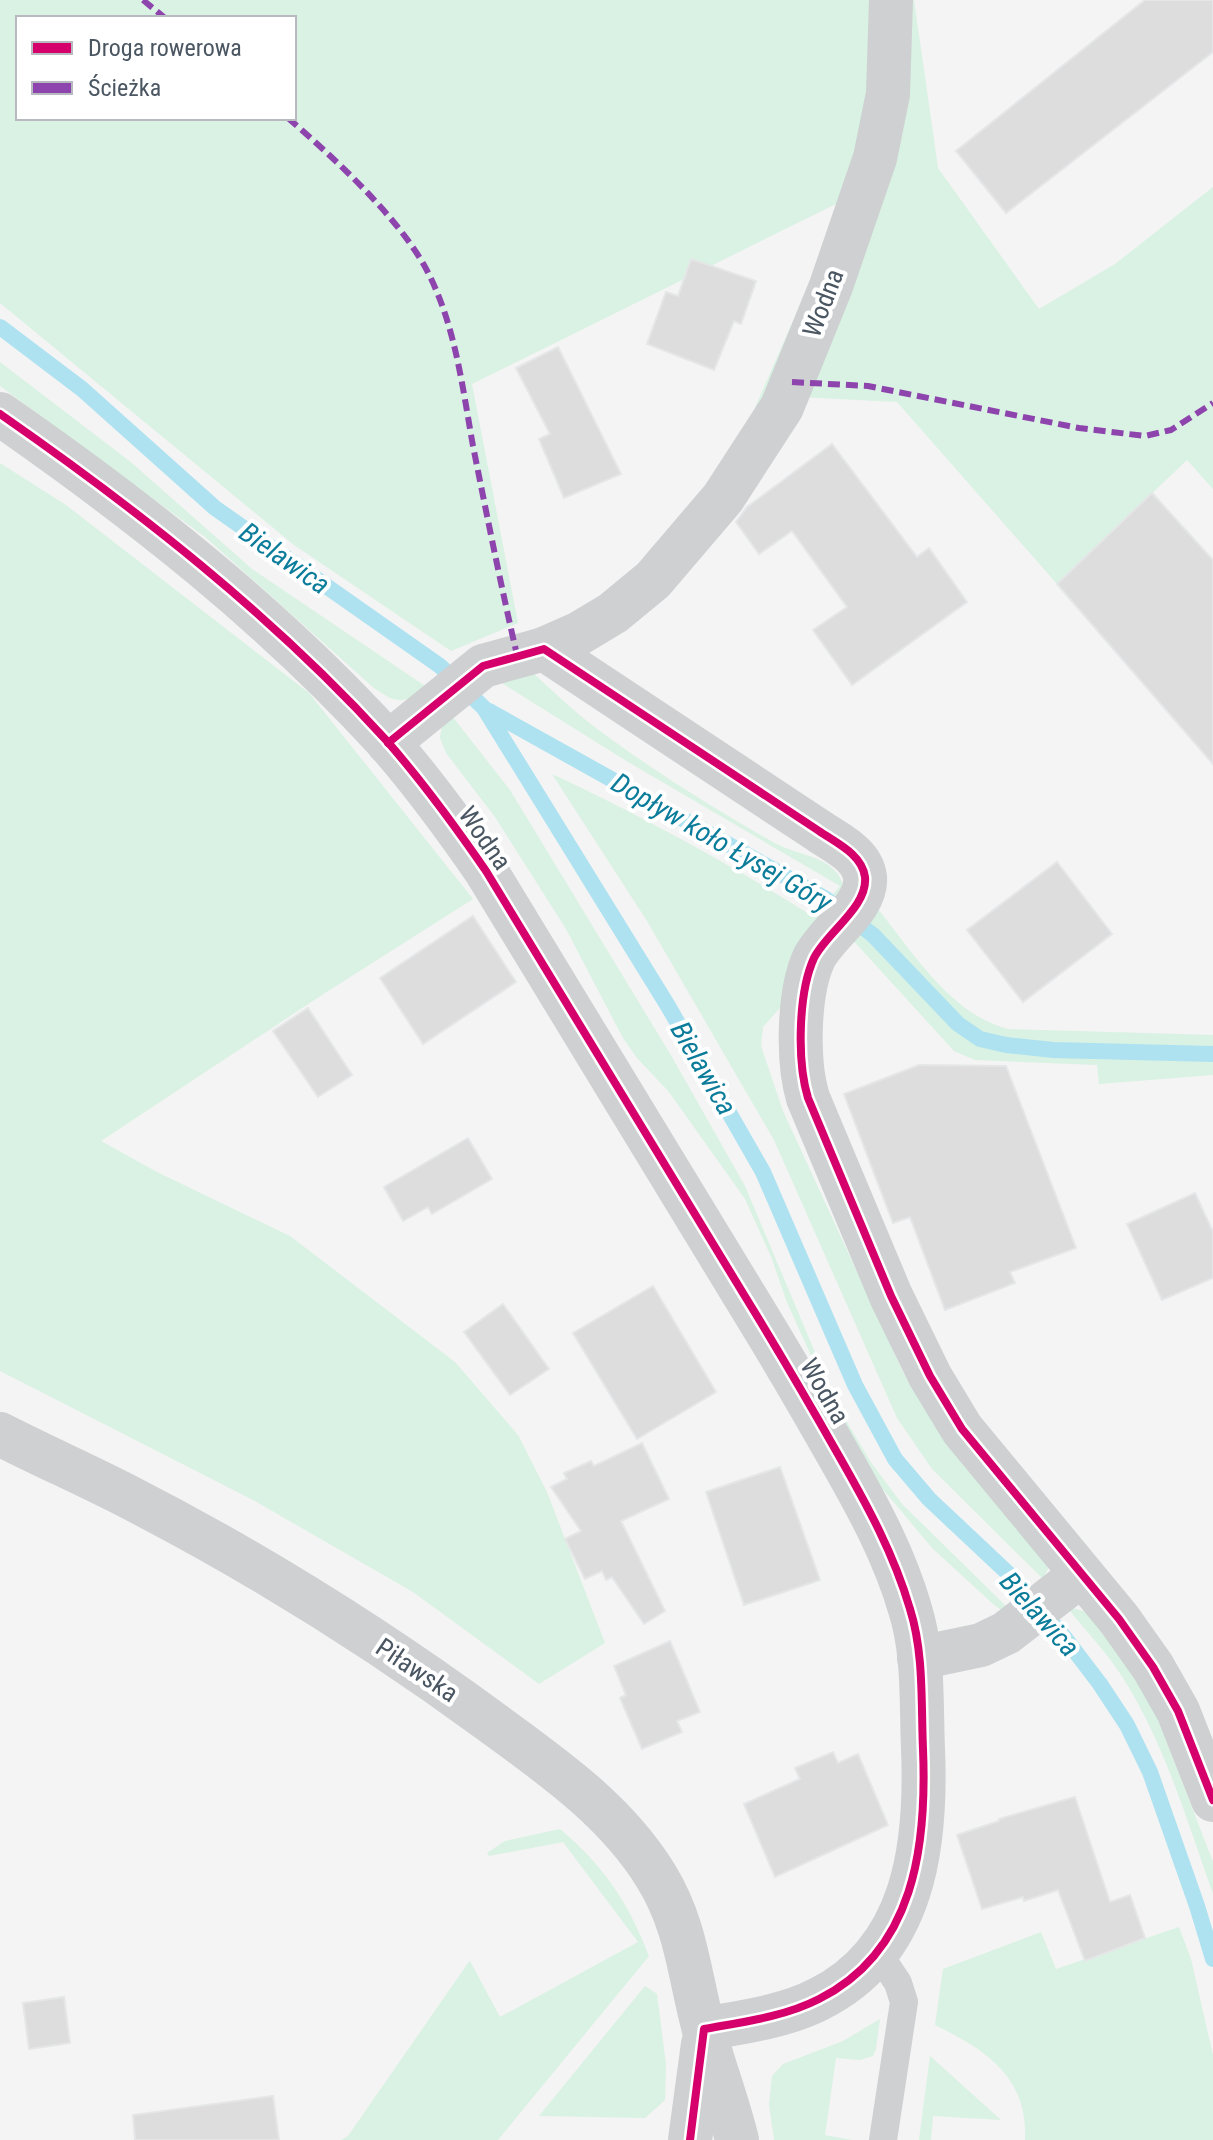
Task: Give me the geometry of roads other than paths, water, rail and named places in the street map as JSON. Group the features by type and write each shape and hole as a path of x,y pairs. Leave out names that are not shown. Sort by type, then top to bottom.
{"street":[{"name":"Wodna","path":"388,743 480,669 493,662 544,649 578,634 613,613 653,580 723,498 782,407 831,286 875,158 888,94 891,0"},
{"name":"Wodna","path":"0,414 173,541 330,684 388,743 456,828 486,871 795,1378 888,1547 911,1611 919,1658 924,1759 919,1850 913,1883 899,1920 878,1953 855,1976 819,1999 778,2014 704,2029"},
{"path":"544,649 852,853 864,871 865,888 814,960 806,991 801,1058 808,1098 891,1296 930,1376 1053,1597 1119,1619 1162,1682 1186,1728 1213,1800"},
{"name":"Piławska","path":"0,1434 124,1495 295,1590 425,1674 568,1779 625,1836 660,1882 686,1944 704,2029 737,2140"},
{"path":"919,1658 981,1645 1006,1633 1053,1597"},
{"name":"Piławska","path":"690,2140 704,2029"}],"lane":[{"path":"878,1953 898,1983 904,2002 883,2140"}],"waterway":[{"name":"Bielawica","path":"0,327 82,389 215,508 440,666 484,708 668,1006 763,1172 855,1385 895,1459 929,1499 1012,1577 1065,1638 1127,1725 1150,1772 1213,1959"},
{"name":"Dopływ koło Łysej Góry","path":"489,711 826,899 873,935 958,1024 980,1039 1053,1050 1213,1054"}]}
